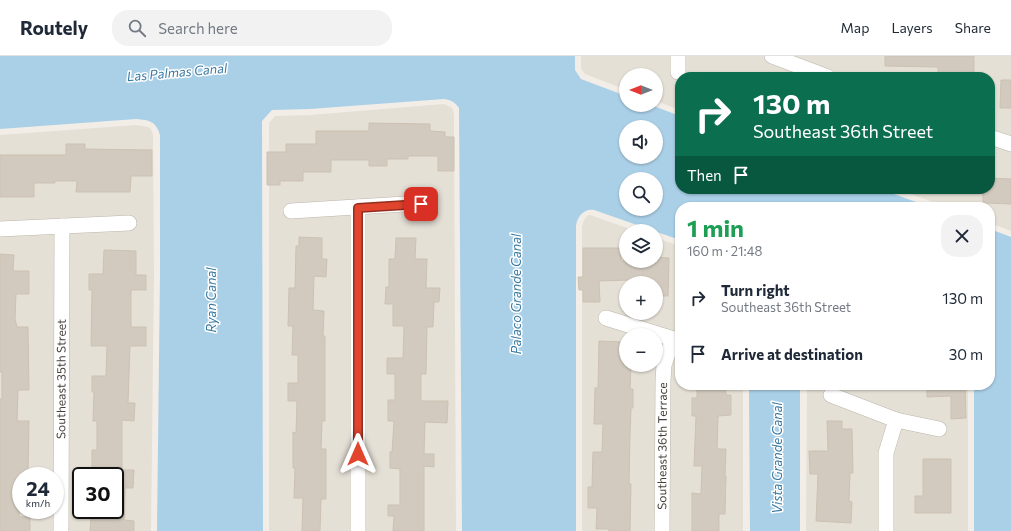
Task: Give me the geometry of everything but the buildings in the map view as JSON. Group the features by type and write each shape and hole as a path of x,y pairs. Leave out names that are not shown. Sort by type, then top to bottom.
{"street":[{"path":"678,56 678,72"},
{"path":"772,56 815,72"},
{"path":"995,139 1011,144"},
{"path":"291,211 421,204"},
{"path":"358,208 358,531"},
{"path":"0,229 129,223"},
{"name":"Southeast 35th Street","path":"61,531 62,226"},
{"name":"Southeast 36th Terrace","path":"606,318 675,339"},
{"name":"Southeast 36th Terrace","path":"662,531 664,365 675,344"},
{"path":"831,394 896,420 939,429"},
{"path":"886,531 886,453 896,420"}],"shaded area":[{"path":"581,56 1011,56 1011,231 995,225 995,202 933,202 911,194 995,194 995,72 675,72 675,108 663,104 663,68 619,68 619,87 585,74 581,69"},
{"path":"444,104 451,107 454,115 456,531 269,531 269,123 275,116 310,115"},
{"path":"136,125 148,127 151,129 153,135 154,274 151,531 0,531 0,135"},
{"path":"588,215 590,215 619,225 619,268 663,268 663,240 675,244 675,390 743,390 743,531 582,531 582,226 584,220"},
{"path":"807,390 968,390 968,531 806,531"}],"water":[{"path":"0,56 575,56 575,70 581,79 619,93 619,112 663,112 663,110 675,114 675,194 894,194 916,202 675,202 675,238 663,234 663,224 634,224 594,210 587,210 584,212 579,216 576,226 576,531 462,531 459,108 453,102 444,99 310,109 272,110 262,121 263,531 157,531 160,135 154,124 145,120 136,119 0,129"},
{"path":"995,231 1011,237 1011,531 974,531 974,390 995,390"},
{"name":"Vista Grande Canal","path":"749,390 800,390 800,531 750,531"}],"route":[{"path":"358,454 358,208 421,204"}],"water label":[{"name":"Las Palmas Canal","path":"177,72"},
{"name":"Palaco Grande Canal","path":"516,294"},
{"name":"Ryan Canal","path":"211,300"}]}
